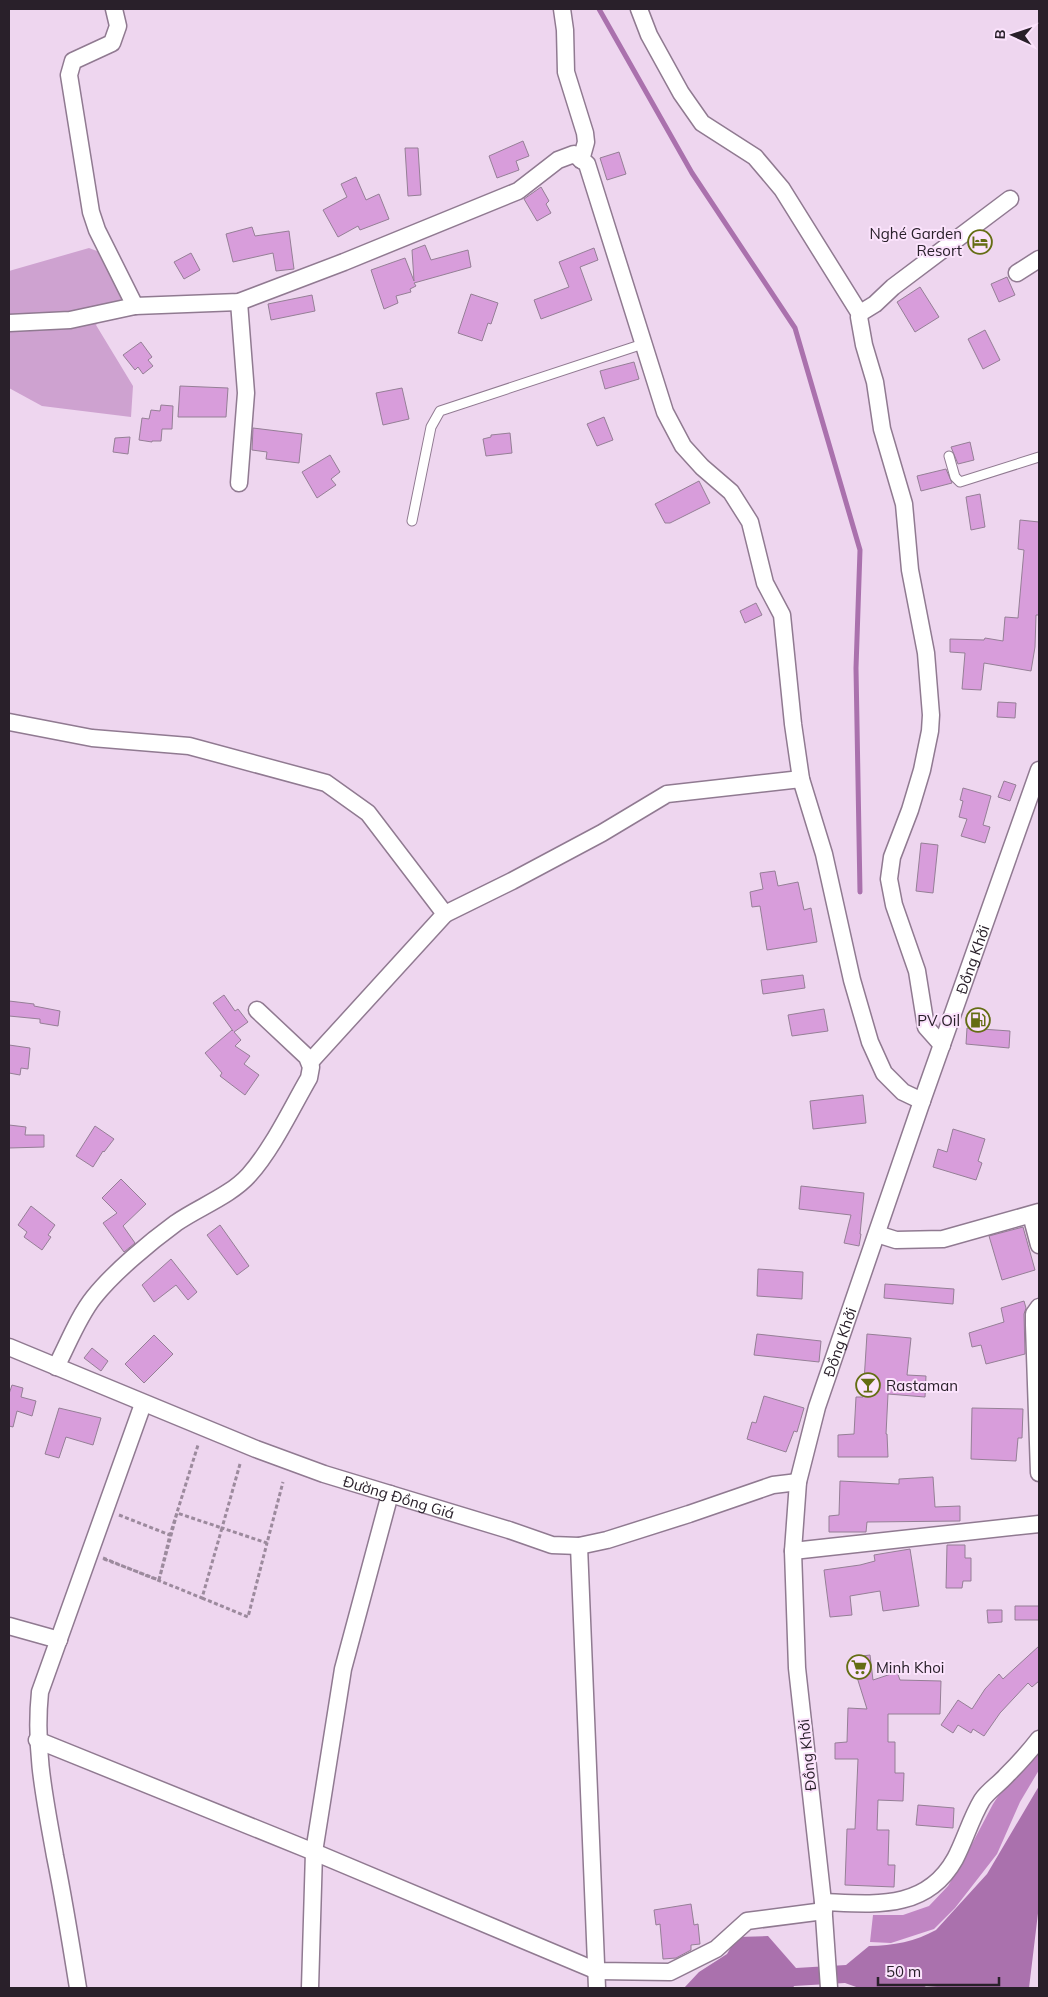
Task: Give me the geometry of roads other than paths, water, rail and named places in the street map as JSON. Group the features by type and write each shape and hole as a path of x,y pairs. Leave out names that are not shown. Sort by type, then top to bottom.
{"street":[{"path":"114,9 118,26 112,43 73,62 69,75 91,212 97,230 136,306"},
{"path":"562,9 565,30 566,72 585,134 586,142 581,160"},
{"path":"639,9 648,35 681,93 702,123 755,157 782,189 860,314 859,321 864,345 876,382 882,429 904,504 910,570 926,653 931,715 930,731 922,770 910,810 892,857 889,879 894,905 916,971 926,1027 942,1045"},
{"path":"9,323 70,320 136,306 239,302 344,262 518,191 558,160 574,154 586,164 666,412 683,446 702,467 730,492 750,522 765,583 782,615 793,724 801,780 824,854 852,980 870,1042 884,1073 903,1092 922,1101"},
{"path":"860,314 1010,198"},
{"path":"1017,273 1039,259"},
{"path":"239,302 246,393 239,483"},
{"path":"9,722 92,738 189,746 326,783 368,813 445,914"},
{"name":"Đồng Khởi","path":"829,1988 824,1907 797,1668 793,1551 798,1482 817,1407 878,1234 922,1101 1039,770"},
{"path":"310,1062 445,914 602,833 667,794 801,780"},
{"path":"56,1367 85,1310 103,1287 170,1228 248,1176 269,1147 309,1078 310,1062 307,1057 257,1010"},
{"path":"878,1234 896,1240 943,1239 1035,1214 1039,1245"},
{"path":"1039,1307 1034,1314 1034,1325 1039,1473"},
{"name":"Đường Đồng Giá","path":"9,1347 143,1404 324,1474 509,1530 552,1545 579,1546 608,1540 773,1485 798,1482"},
{"path":"78,1988 69,1925 40,1773 37,1740 40,1692 143,1404"},
{"path":"310,1988 314,1852 343,1669 390,1494"},
{"path":"793,1551 1039,1524"},
{"path":"579,1546 597,1988"},
{"path":"9,1626 58,1640"},
{"path":"37,1740 314,1852 597,1971 670,1972 716,1950 746,1921 824,1907 907,1900 923,1894 938,1882 954,1860 982,1800 1022,1761 1039,1739"}],"lane":[{"path":"412,520 431,427 440,411 643,344"},
{"path":"949,456 955,477 960,482 1039,457"}],"waterway":[{"path":"599,9 692,173 795,328 860,550 856,668 860,892"}],"place":[{"name":"Nghé Garden Resort","path":"980,242"},
{"name":"PV Oil","path":"978,1020"},
{"name":"Rastaman","path":"868,1385"},
{"name":"Minh Khoi","path":"859,1667"}]}
